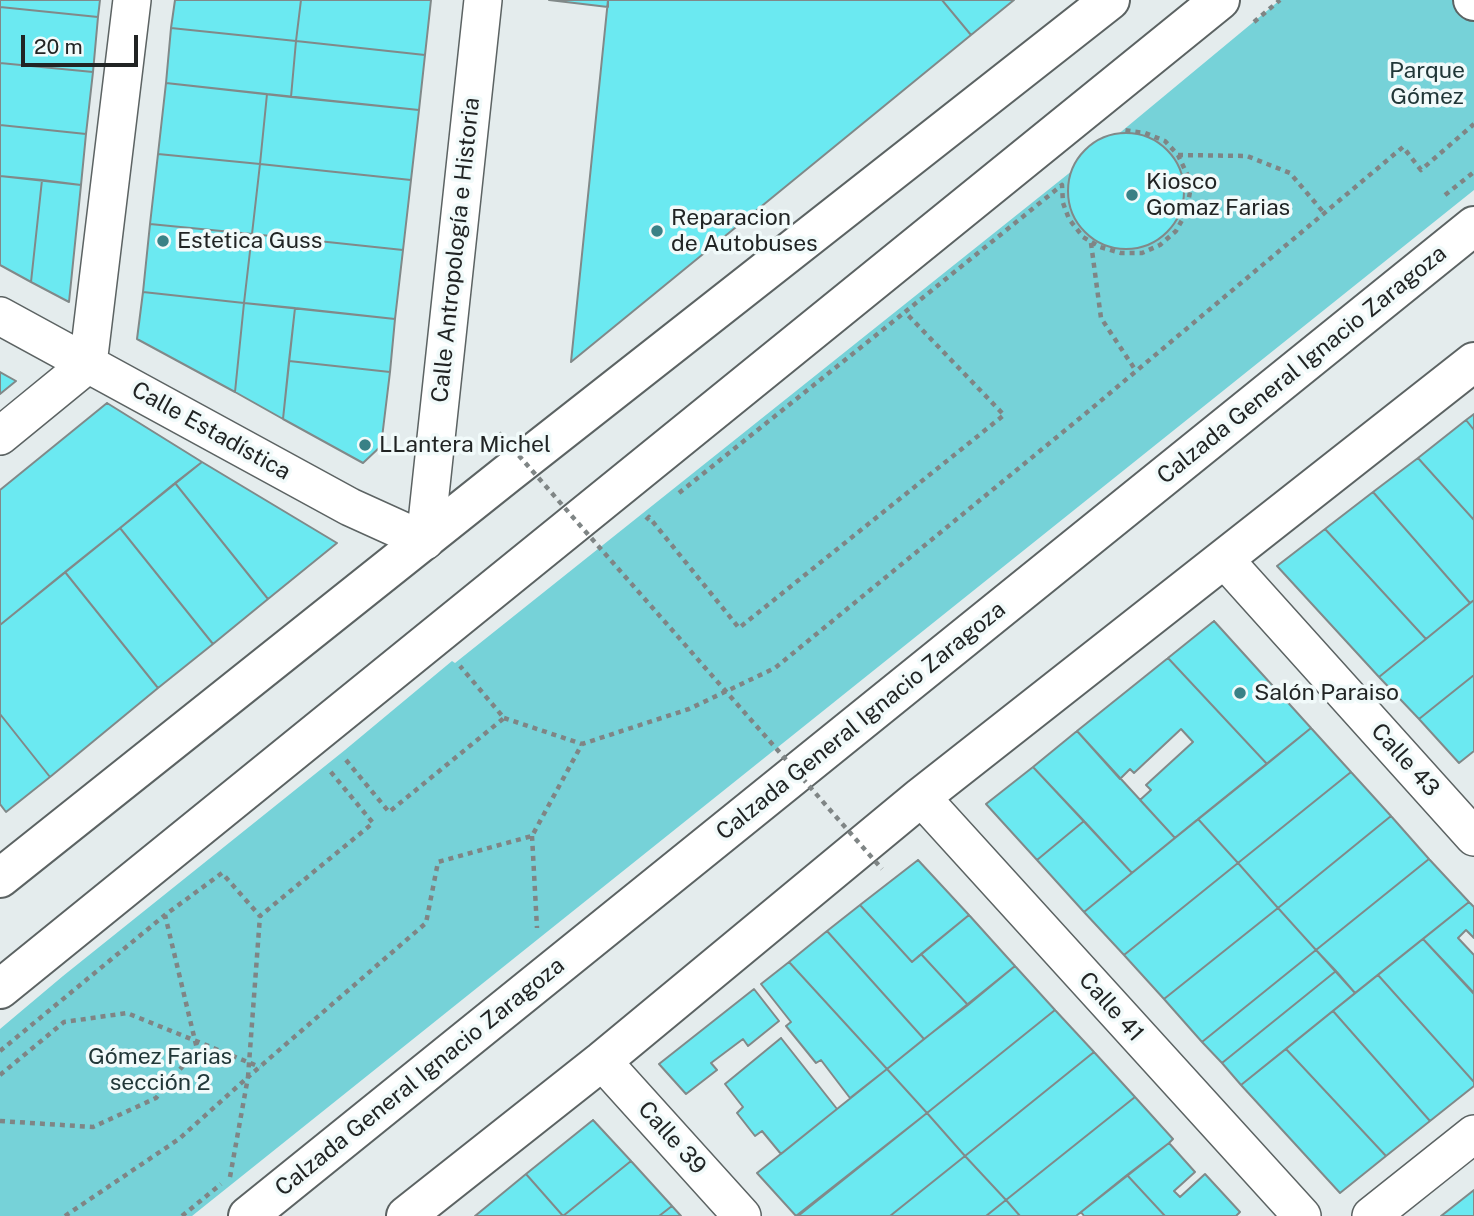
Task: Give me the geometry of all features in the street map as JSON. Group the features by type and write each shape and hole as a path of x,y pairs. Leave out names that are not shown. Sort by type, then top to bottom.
{"main road":[{"path":"0,878 1110,0"},
{"path":"0,989 1220,0"},
{"name":"Calzada General Ignacio Zaragoza","path":"248,1216 1474,226"},
{"path":"406,1216 603,1060 921,797 1474,362"}],"street":[{"path":"0,436 88,364 132,0"},
{"name":"Calle Antropología e Historia","path":"425,541 483,0"},
{"name":"Calle Estadística","path":"0,316 350,507 425,541"},
{"name":"Calle 43","path":"1224,559 1474,836"},
{"name":"Calle 41","path":"921,797 1301,1216"},
{"name":"Calle 39","path":"603,1060 742,1216"},
{"path":"1371,1216 1474,1134"}],"path":[{"path":"1252,24 1280,0"},
{"path":"670,500 1062,185 1063,203 1069,219 1083,237 1091,242 1121,253 1142,253 1160,245 1175,231 1186,213 1190,192 1187,174 1178,156 1165,141 1145,133 1122,131 1131,123"},
{"path":"470,658 460,666 504,718 582,744 689,709 775,668 1136,371 1402,147 1421,170 1474,124"},
{"path":"1178,156 1247,156 1290,173 1324,213"},
{"path":"1091,242 1101,318 1136,371"},
{"path":"649,517 739,628 1004,415 905,312"},
{"path":"499,433 882,869"},
{"path":"639,526 660,509"},
{"path":"597,559 607,550"},
{"path":"260,916 373,823 329,770 344,758 389,812 504,718"},
{"path":"537,928 532,836 582,744"},
{"path":"65,1216 179,1139 426,923 438,862 532,836"},
{"path":"0,1051 165,915 222,873 260,916 250,1062 230,1177"},
{"path":"0,1121 93,1127 156,1098 197,1049 165,915"},
{"path":"0,1075 64,1022 127,1013 260,1067"}],"green space":[{"name":"Gómez Farias sección 2","path":"1280,0 1474,0 1474,190 192,1216 0,1216 0,1029 452,661 455,663 1122,131"}],"building":[{"path":"0,0 100,0 98,17 0,7"},
{"path":"175,0 301,0 296,41 171,28"},
{"path":"301,0 431,0 425,55 296,41"},
{"path":"549,0 608,0 608,7"},
{"name":"Reparacion de Autobuses","path":"608,0 942,0 971,35 571,362"},
{"path":"942,0 1014,0 971,35"},
{"path":"0,7 98,17 93,72 0,63"},
{"path":"171,28 296,41 291,97 166,83"},
{"path":"296,41 425,55 419,110 291,97"},
{"path":"0,63 93,72 86,134 0,125"},
{"path":"166,83 267,94 260,164 158,154"},
{"path":"267,94 419,110 411,180 260,164"},
{"path":"0,125 86,134 81,185 0,176"},
{"path":"1126,133 1148,138 1167,150 1179,169 1184,191 1179,213 1167,232 1148,244 1126,249 1104,244 1085,232 1073,213 1068,191 1073,169 1085,150 1104,138"},
{"path":"158,154 260,164 252,234 150,224"},
{"path":"260,164 411,180 403,250 252,234"},
{"path":"0,176 42,180 31,282 0,265"},
{"path":"42,180 81,185 69,302 31,282"},
{"path":"150,224 252,234 244,303 143,292"},
{"path":"252,234 403,250 395,319 244,303"},
{"path":"143,292 244,303 235,392 137,339"},
{"path":"244,303 295,308 283,419 235,392"},
{"path":"295,308 395,319 390,372 289,361"},
{"path":"289,361 390,372 381,446 363,463 283,419"},
{"path":"0,372 16,381 0,394"},
{"path":"107,403 202,462 0,625 0,490"},
{"path":"1474,414 1474,430 1466,420"},
{"path":"1466,420 1474,430 1474,520 1418,458"},
{"path":"1418,458 1474,520 1474,600 1470,603 1373,492"},
{"path":"202,462 337,543 268,599 175,483"},
{"path":"175,483 268,599 213,644 120,528"},
{"path":"1373,492 1470,603 1426,639 1325,529"},
{"path":"120,528 213,644 158,688 65,572"},
{"path":"1325,529 1426,639 1379,677 1277,566"},
{"path":"65,572 158,688 50,777 0,714 0,625"},
{"path":"1474,600 1474,675 1419,719 1379,677"},
{"name":"Salón Paraiso","path":"1214,621 1311,728 1267,764 1168,658"},
{"path":"1168,658 1267,764 1175,838 1140,800 1151,790 1146,785 1193,742 1181,729 1134,773 1130,769 1120,779 1077,731"},
{"path":"1474,675 1474,751 1459,763 1419,719"},
{"path":"0,714 50,777 6,812 0,804"},
{"path":"1311,728 1351,772 1238,863 1198,819"},
{"path":"1077,731 1175,838 1132,873 1033,767"},
{"path":"1033,767 1084,821 1037,860 986,804"},
{"path":"1351,772 1391,816 1278,908 1238,863"},
{"path":"1391,816 1429,859 1316,950 1278,908"},
{"path":"1198,819 1238,863 1124,955 1084,912"},
{"path":"1084,821 1132,873 1084,912 1037,860"},
{"path":"1429,859 1469,902 1355,993 1316,950"},
{"path":"918,860 969,915 912,962 860,905"},
{"path":"1238,863 1278,908 1164,999 1124,955"},
{"path":"1469,902 1474,907 1474,938 1466,930 1458,938 1474,955 1474,993 1423,939"},
{"path":"860,905 912,962 921,954 968,1005 924,1039 827,931"},
{"path":"1278,908 1316,950 1202,1042 1164,999"},
{"path":"969,915 1015,966 968,1005 921,954"},
{"path":"827,931 924,1039 887,1069 789,962"},
{"path":"1423,939 1474,994 1474,1082 1378,975"},
{"path":"1316,950 1336,971 1222,1063 1202,1042"},
{"path":"789,962 887,1069 850,1098 821,1060 816,1063 786,1026 791,1022 761,984"},
{"path":"1015,966 1055,1010 927,1113 887,1069"},
{"path":"1336,971 1355,993 1241,1085 1222,1063"},
{"path":"1378,975 1474,1082 1474,1086 1430,1121 1333,1011"},
{"path":"754,989 779,1021 748,1046 743,1039 711,1063 717,1070 686,1094 659,1064"},
{"path":"1055,1010 1094,1052 965,1156 927,1113"},
{"path":"1333,1011 1430,1121 1386,1156 1286,1049"},
{"path":"781,1038 837,1109 781,1154 762,1131 755,1136 737,1113 743,1107 725,1084"},
{"path":"1286,1049 1386,1156 1340,1193 1241,1085"},
{"path":"1094,1052 1135,1097 1006,1200 965,1156"},
{"path":"887,1069 927,1113 796,1216 757,1173"},
{"path":"1135,1097 1173,1139 1076,1216 1020,1216 1006,1200"},
{"path":"927,1113 965,1156 890,1216 798,1216"},
{"path":"593,1120 631,1161 563,1216 526,1174"},
{"path":"1169,1143 1195,1172 1174,1191 1180,1197 1205,1174 1240,1212 1236,1216 1165,1216 1127,1175"},
{"path":"965,1156 1006,1200 986,1216 890,1216"},
{"path":"631,1161 672,1206 659,1216 563,1216"},
{"path":"526,1174 563,1216 475,1216"},
{"path":"1127,1175 1165,1216 1084,1216 1081,1212"},
{"path":"1474,1190 1474,1216 1441,1216"},
{"path":"1006,1200 1020,1216 986,1216"},
{"path":"672,1206 681,1216 659,1216"}],"place":[{"name":"Kiosco Gomaz Farias","path":"1132,195"},
{"name":"Reparacion de Autobuses","path":"657,231"},
{"name":"Estetica Guss","path":"163,241"},
{"name":"LLantera Michel","path":"365,445"},
{"name":"Salón Paraiso","path":"1240,693"}],"park label":[{"name":"Parque Gómez","path":"1427,84"}]}
